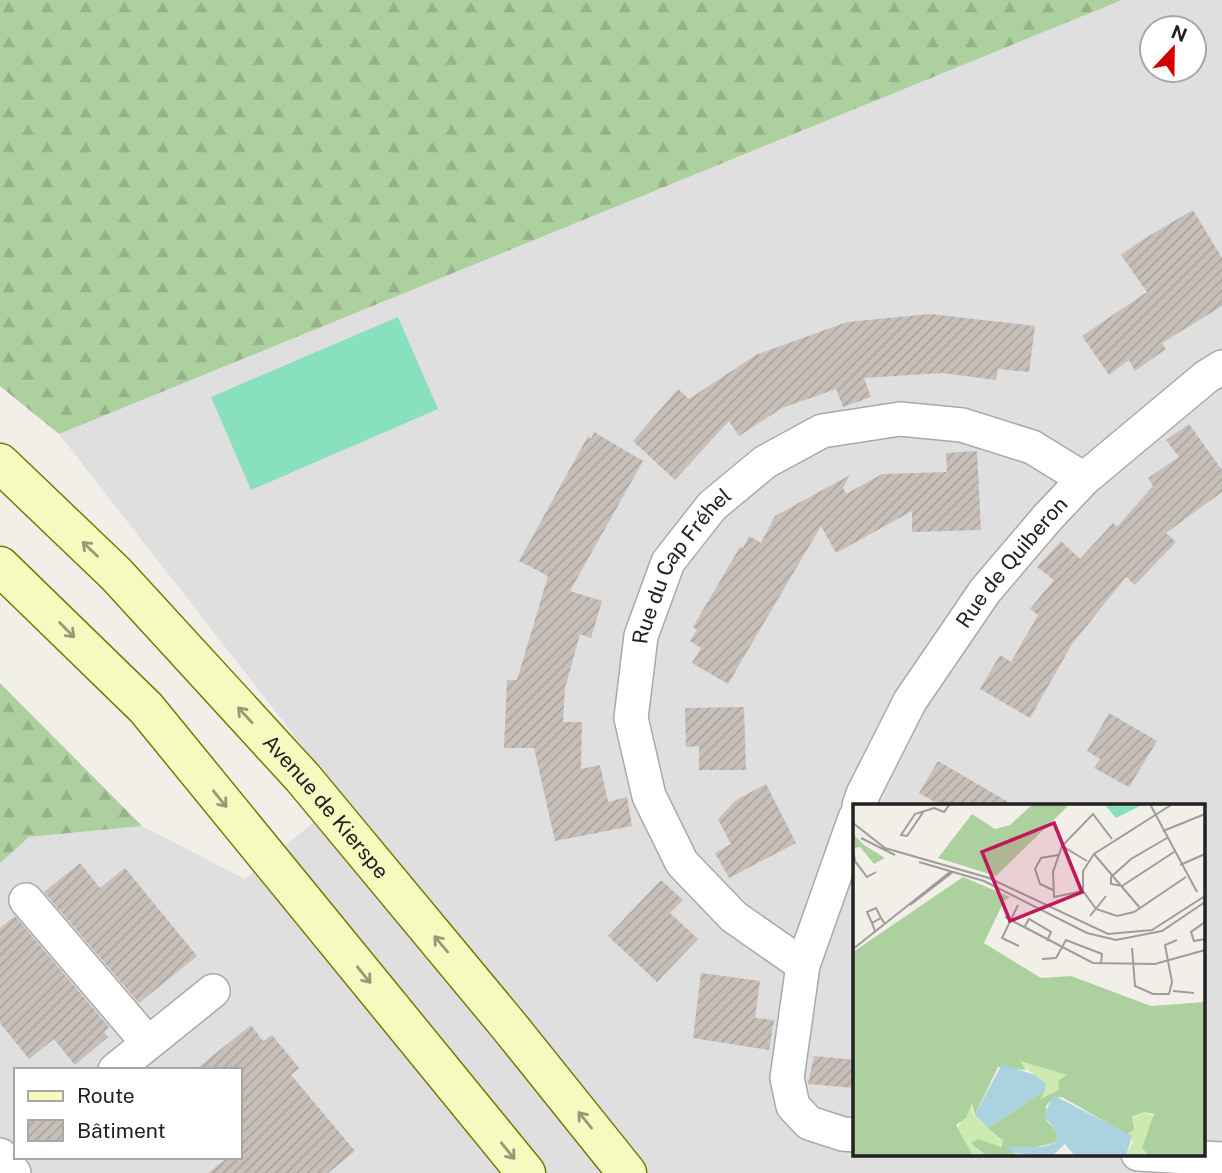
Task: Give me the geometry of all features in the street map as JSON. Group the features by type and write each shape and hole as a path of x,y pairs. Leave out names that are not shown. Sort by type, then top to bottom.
{"main road":[{"name":"Avenue de Kierspe","path":"0,463 116,574 303,778 627,1173"},
{"path":"0,566 146,708 526,1173"}],"street":[{"name":"Rue de Quiberon","path":"860,804 910,701 985,591 1084,479 1217,381"},
{"name":"Rue du Cap Fréhel","path":"803,965 734,917 682,863 649,796 631,718 642,636 668,562 712,506 765,463 822,431 901,419 961,425 1032,447 1084,479"},
{"path":"853,824 803,965 787,1078 793,1106 809,1123 853,1135"},
{"path":"26,900 148,1044"},
{"path":"118,1068 212,991"},
{"path":"1172,1156 1222,1159"}],"shaded area":[{"path":"1122,0 1222,0 1222,1173 0,1173 0,863 29,837 142,826 245,879 343,798 59,434"}],"green space":[{"path":"0,0 1122,0 59,434 0,386"},
{"path":"398,317 438,409 251,490 211,397"},
{"path":"0,683 142,826 29,837 0,863"}],"building":[{"path":"1193,210 1222,258 1222,306 1162,343 1166,349 1135,371 1129,360 1109,375 1082,336 1147,292 1121,255"},
{"path":"930,314 1035,326 1029,372 998,369 996,380 942,373 864,378 871,397 843,407 836,389 782,408 739,436 729,421 675,480 633,441 678,389 689,399 756,355 847,322"},
{"path":"1189,424 1222,470 1222,492 1166,533 1176,542 1135,585 1126,577 1072,644 1030,718 980,689 1000,655 1011,662 1038,615 1030,609 1054,580 1037,567 1061,541 1080,559 1113,523 1117,527 1153,486 1148,478 1179,457 1166,440"},
{"path":"594,432 643,461 570,591 602,601 591,638 580,634 565,688 563,722 582,722 581,769 600,765 608,802 627,797 632,826 555,841 534,748 504,748 507,680 517,680 548,576 519,561 588,436 591,439"},
{"path":"977,451 981,530 912,532 912,511 836,553 821,526 728,684 692,663 701,648 690,641 697,630 693,627 740,547 743,548 749,536 761,543 775,516 850,475 843,488 846,494 882,474 947,472 946,453"},
{"path":"744,707 746,770 699,770 699,746 686,747 685,708"},
{"path":"1109,713 1157,741 1129,787 1094,768 1100,759 1087,751"},
{"path":"938,761 1012,804 938,804 919,793"},
{"path":"766,784 796,843 729,878 715,853 731,844 718,819 736,800"},
{"path":"80,863 100,888 125,868 197,956 139,1003 44,892"},
{"path":"661,880 683,900 670,913 698,939 657,982 608,936"},
{"path":"15,916 109,1027 104,1032 108,1037 75,1065 54,1039 29,1059 0,1023 0,928"},
{"path":"701,973 760,981 755,1018 774,1020 769,1050 693,1038"},
{"path":"251,1025 263,1041 272,1035 299,1068 291,1075 355,1151 328,1173 208,1173 226,1159 242,1159 242,1068 197,1068"},
{"path":"814,1056 853,1060 853,1088 808,1084"}]}
